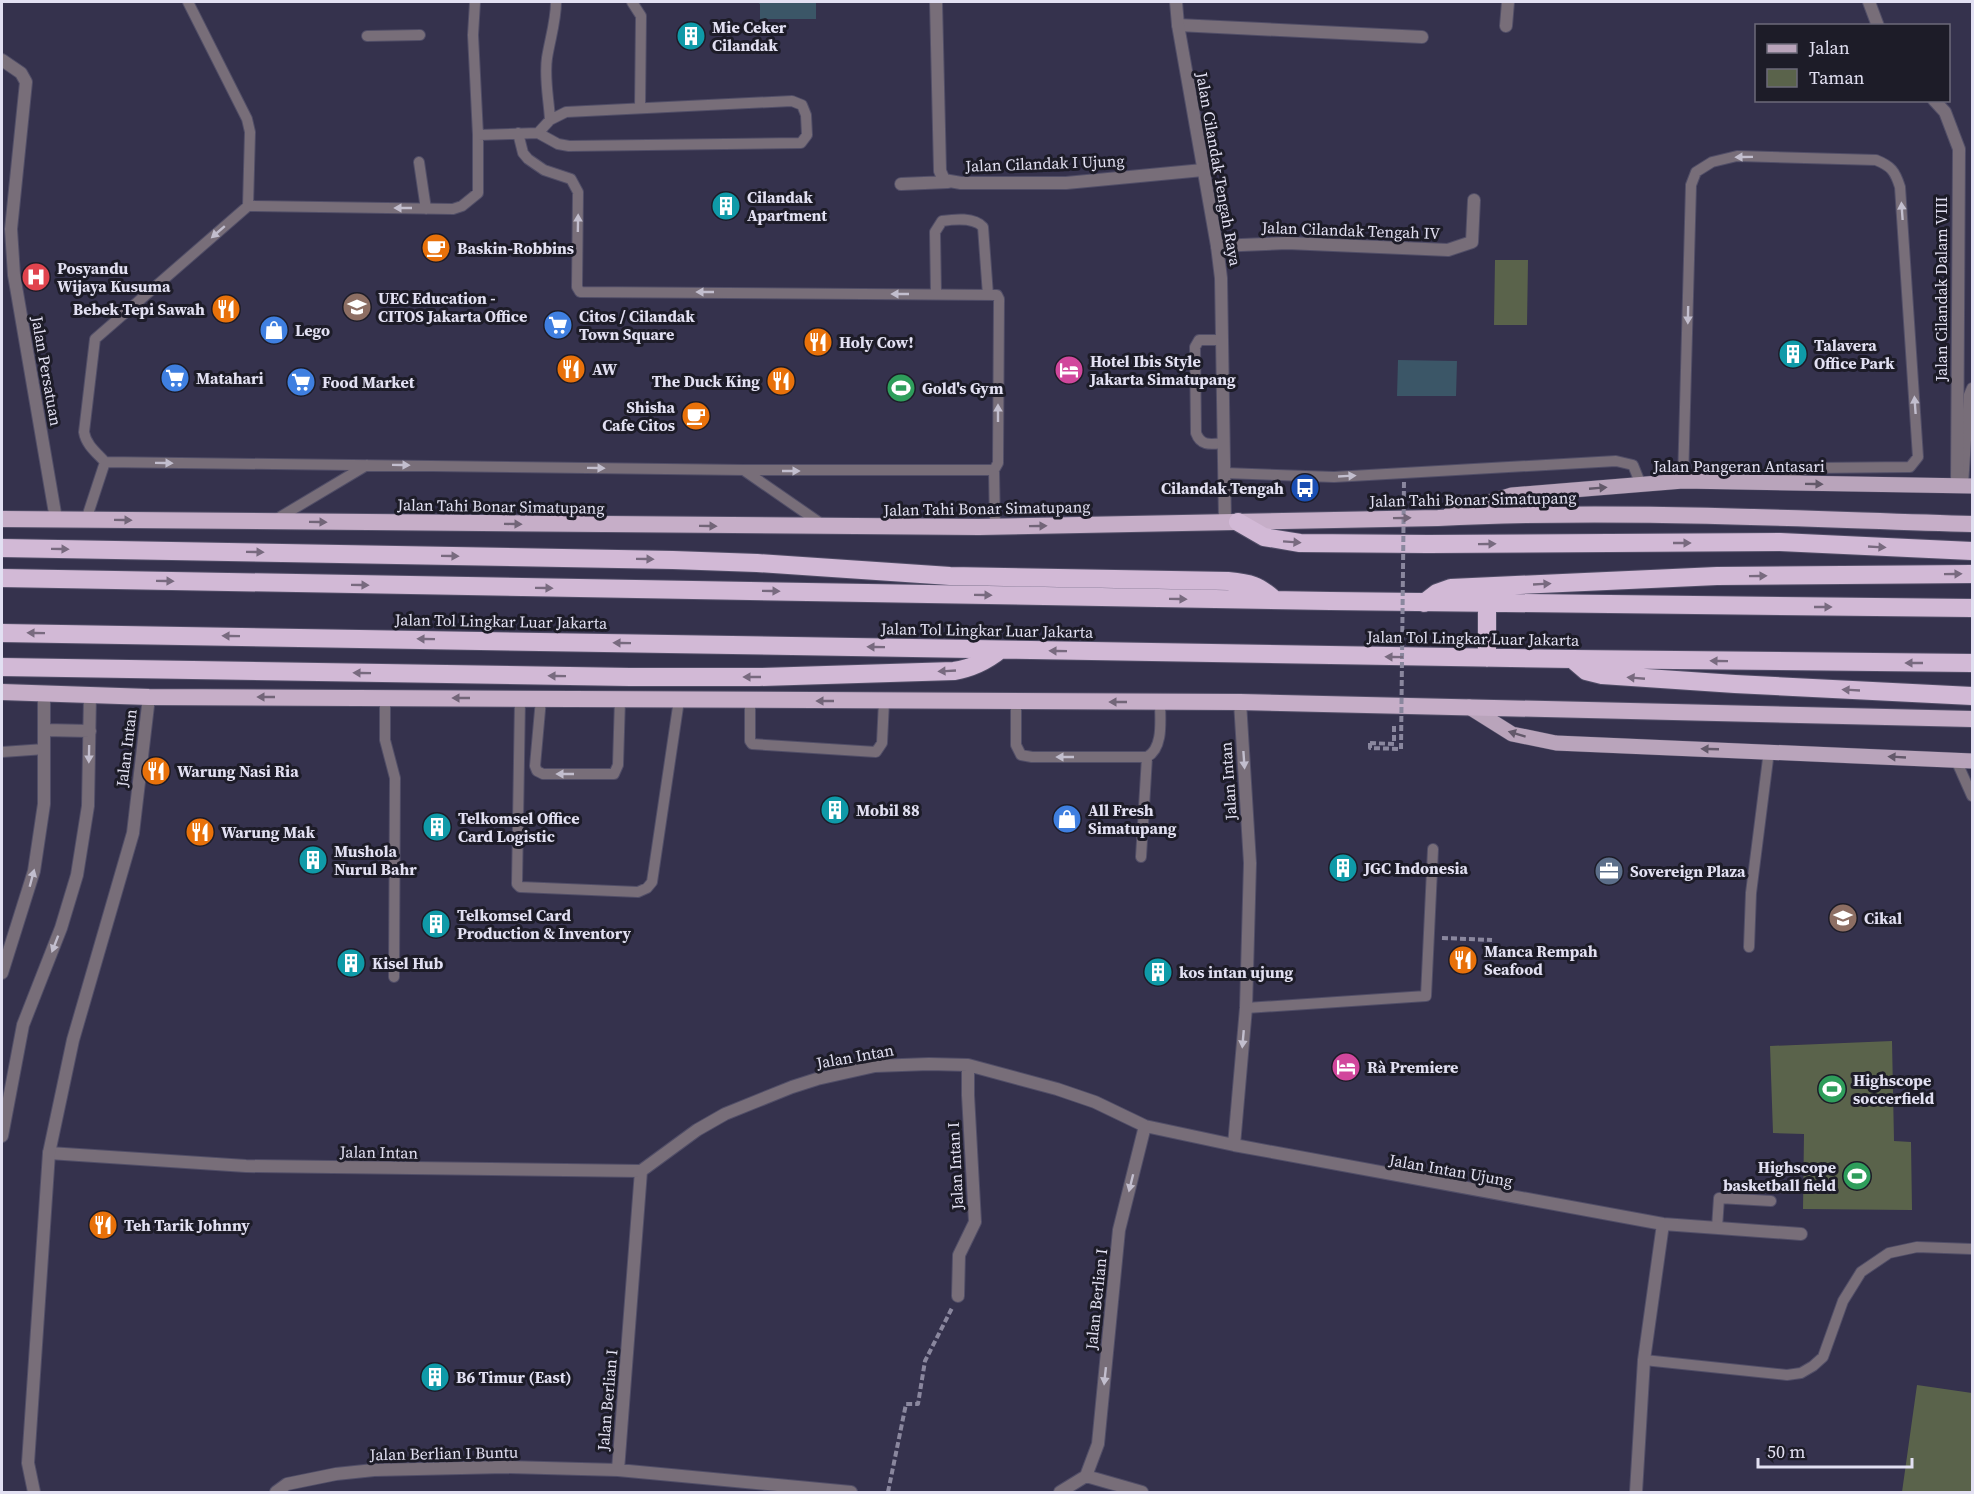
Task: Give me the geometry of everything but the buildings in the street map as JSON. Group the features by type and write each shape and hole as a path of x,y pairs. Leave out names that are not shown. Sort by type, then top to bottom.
{"highway":[{"name":"Jalan Tahi Bonar Simatupang","path":"2,519 997,527 1438,518 1501,514 1682,515 1972,524"},
{"path":"1232,522 1264,537 1300,543 1780,542 1972,551"},
{"path":"2,548 685,560 950,576 1228,581 1248,583 1262,588 1275,600"},
{"path":"1424,603 1437,593 1451,588 1717,576 1972,574"},
{"name":"Jalan Tol Lingkar Luar Jakarta","path":"2,578 1424,603 1972,608"},
{"path":"1487,603 1487,658"},
{"name":"Jalan Tol Lingkar Luar Jakarta","path":"2,633 1000,651 1972,663"},
{"path":"2,667 594,677 759,677 954,671 986,661 1000,651"},
{"path":"1572,659 1586,671 1602,675 1972,696"},
{"path":"2,692 149,697 1240,702 1972,719"}],"main road":[{"name":"Jalan Pangeran Antasari","path":"1438,518 1512,495 1683,481 1964,485"},
{"path":"1469,706 1512,734 1556,743 1972,761"}],"street":[{"name":"Jalan Cilandak I Ujung","path":"936,2 940,171 944,180 948,182 1066,183 1203,170"},
{"name":"Jalan Cilandak Tengah Raya","path":"1176,2 1221,278 1225,473 1232,522"},
{"path":"1506,26 1508,2"},
{"path":"1869,2 1877,24"},
{"path":"1178,25 1422,37"},
{"name":"Jalan Persatuan","path":"2,60 21,73 26,82 11,229 14,275 56,519"},
{"name":"Jalan Cilandak Dalam VIII","path":"1936,102 1945,112 1959,149 1964,485"},
{"path":"901,184 948,182"},
{"name":"Jalan Cilandak Tengah IV","path":"1217,246 1287,243 1448,250 1472,242 1474,200"},
{"path":"2,973 34,871 44,804 44,694"},
{"path":"2,1136 23,1025 61,928 77,875 88,806 90,695"},
{"name":"Jalan Intan","path":"34,1492 28,1463 49,1153 73,1040 133,833 149,697"},
{"name":"Jalan Intan","path":"49,1153 290,1167 641,1171 706,1124 792,1087 875,1066 929,1064 968,1065 1085,1099 1145,1126 1234,1145 1246,1008 1250,863 1240,702"},
{"path":"45,730 90,731"},
{"name":"Jalan Intan I","path":"958,1296 959,1255 975,1222 968,1065"},
{"name":"Jalan Berlian I","path":"1086,1476 1098,1444 1119,1230 1145,1126"},
{"name":"Jalan Intan Ujung","path":"1234,1145 1663,1224 1801,1234"},
{"name":"Jalan Berlian I","path":"641,1171 618,1470 851,1492"},
{"path":"1636,1492 1644,1360 1663,1224"},
{"name":"Jalan Berlian I Buntu","path":"276,1492 287,1484 336,1474 374,1470 505,1467 618,1470"},
{"path":"1060,1492 1086,1476 1142,1492"}],"lane":[{"path":"188,2 247,119 250,132 248,206"},
{"path":"474,2 478,193 462,206 453,209 248,206 95,339 84,432 85,439 105,462 744,470 995,469"},
{"path":"550,120 547,64 556,19 556,2"},
{"path":"632,2 641,16 640,108"},
{"path":"367,36 420,35"},
{"path":"478,135 538,133 558,144 569,146 801,143 807,135 806,115 802,105 792,101 566,112 550,120 538,133"},
{"path":"518,133 523,153 536,166 571,178 576,185 578,192 577,287 580,292 997,295 999,299 995,469 997,527"},
{"path":"1683,481 1691,185 1696,172 1712,162 1737,156 1875,160 1889,166 1895,172 1900,187 1918,457 1910,467 1902,468 1836,466 1812,468 1799,471 1778,483"},
{"path":"419,162 426,209"},
{"path":"936,294 935,232 942,221 951,220 973,221 983,227 988,295"},
{"path":"1222,340 1202,339 1196,343 1196,422 1199,440 1204,443 1224,443"},
{"path":"1964,485 1969,394 1972,388"},
{"path":"1225,473 1334,477 1616,461 1633,465 1641,485"},
{"path":"86,520 105,462"},
{"path":"272,522 368,465"},
{"path":"744,470 826,527"},
{"path":"385,698 385,740 395,778 394,976"},
{"path":"520,699 517,884 520,887 638,892 652,882 679,700"},
{"path":"540,699 535,766 537,771 543,774 614,774 618,765 620,699"},
{"path":"750,700 750,741 752,744 876,752 882,743 884,701"},
{"path":"1016,701 1016,745 1021,755 1147,758"},
{"path":"1141,857 1147,758 1155,750 1160,732 1161,702"},
{"path":"2,752 45,749"},
{"path":"1749,947 1751,893 1769,751"},
{"path":"1956,760 1972,796"},
{"path":"1246,1008 1426,996 1427,937 1433,849"},
{"path":"1716,1228 1719,1198 1771,1201"},
{"path":"1644,1360 1787,1375 1801,1373 1823,1357 1843,1301 1861,1272 1888,1253 1917,1246 1972,1249"}],"path":[{"path":"1394,744 1370,743 1370,748 1401,749 1404,481"},
{"path":"1427,937 1492,940"},
{"path":"888,1492 906,1404 918,1404 925,1361 958,1296"}],"green space":[{"path":"1495,260 1528,260 1527,325 1494,325"},
{"path":"1892,1041 1894,1141 1911,1142 1912,1210 1803,1209 1804,1134 1773,1133 1770,1046"},
{"path":"1917,1385 1972,1393 1972,1492 1902,1492"}],"water":[{"path":"757,2 816,2 816,19 760,19 760,4"},
{"path":"1398,360 1457,361 1456,396 1397,396"}],"place":[{"name":"Mie Ceker Cilandak","path":"691,36"},
{"name":"Cilandak Apartment","path":"726,206"},
{"name":"Baskin-Robbins","path":"436,248"},
{"name":"Posyandu Wijaya Kusuma","path":"36,277"},
{"name":"UEC Education - CITOS Jakarta Office","path":"357,307"},
{"name":"Bebek Tepi Sawah","path":"226,309"},
{"name":"Citos / Cilandak Town Square","path":"558,325"},
{"name":"Lego","path":"274,330"},
{"name":"Holy Cow!","path":"818,342"},
{"name":"Talavera Office Park","path":"1793,354"},
{"name":"AW","path":"571,369"},
{"name":"Hotel Ibis Style Jakarta Simatupang","path":"1069,370"},
{"name":"Matahari","path":"175,378"},
{"name":"The Duck King","path":"781,381"},
{"name":"Food Market","path":"301,382"},
{"name":"Gold's Gym","path":"901,388"},
{"name":"Shisha Cafe Citos","path":"696,416"},
{"name":"Cilandak Tengah","path":"1305,488"},
{"name":"Warung Nasi Ria","path":"156,771"},
{"name":"Mobil 88","path":"835,810"},
{"name":"All Fresh Simatupang","path":"1067,819"},
{"name":"Telkomsel Office Card Logistic","path":"437,827"},
{"name":"Warung Mak","path":"200,832"},
{"name":"Mushola Nurul Bahr","path":"313,860"},
{"name":"JGC Indonesia","path":"1343,868"},
{"name":"Sovereign Plaza","path":"1609,871"},
{"name":"Cikal","path":"1843,918"},
{"name":"Telkomsel Card Production & Inventory","path":"436,924"},
{"name":"Manca Rempah Seafood","path":"1463,960"},
{"name":"Kisel Hub","path":"351,963"},
{"name":"kos intan ujung","path":"1158,972"},
{"name":"Rà Premiere","path":"1346,1067"},
{"name":"Highscope soccerfield","path":"1832,1089"},
{"name":"Highscope basketball field","path":"1857,1176"},
{"name":"Teh Tarik Johnny","path":"103,1225"},
{"name":"B6 Timur (East)","path":"435,1377"}]}
